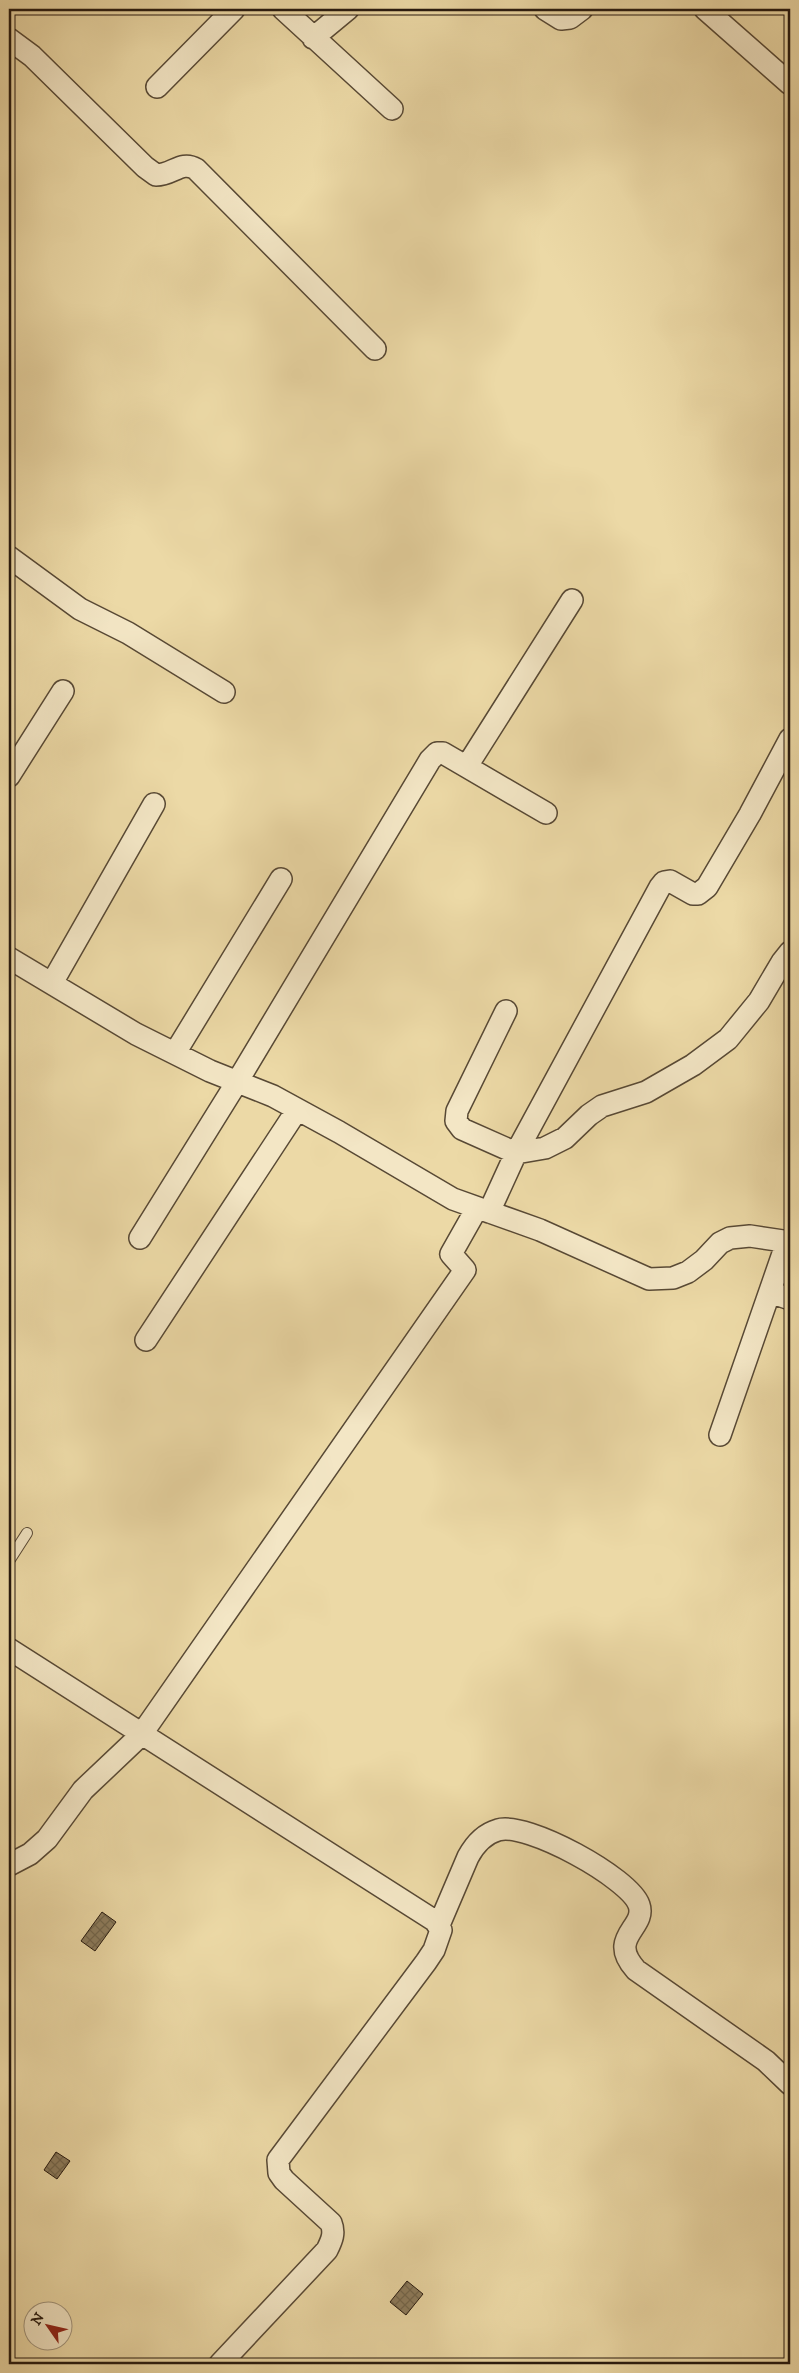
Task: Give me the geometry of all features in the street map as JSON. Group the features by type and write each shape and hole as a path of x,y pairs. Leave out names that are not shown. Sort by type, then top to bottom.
{"street":[{"path":"157,87 234,9"},
{"path":"282,9 392,109"},
{"path":"313,38 348,9"},
{"path":"545,9 561,19 570,18 582,9"},
{"path":"705,9 790,84"},
{"path":"9,39 32,56 145,167 156,174 173,172 181,165 187,164 196,169 376,349"},
{"path":"9,557 80,609 122,630 224,692"},
{"path":"467,766 572,600"},
{"path":"11,769 64,691"},
{"path":"9,1865 30,1854 46,1839 83,1790 141,1735 465,1270 451,1254 483,1210 516,1153 660,887 664,882 670,881 694,894 698,894 707,887 750,814 790,739"},
{"path":"140,1238 237,1082 430,760 437,753 443,753 546,813"},
{"path":"52,984 154,804"},
{"path":"175,1053 281,879"},
{"path":"506,1011 455,1117 458,1126 462,1129 516,1153 545,1148 565,1138 589,1115 602,1106 646,1092 693,1065 728,1039 759,1001 790,952"},
{"path":"12,967 52,984 136,1034 237,1082 273,1096 339,1132 453,1199 540,1230 649,1279 673,1278 688,1272 704,1260 720,1243 730,1238 750,1236 788,1242 720,1435"},
{"path":"146,1340 297,1110"},
{"path":"770,1292 790,1299"},
{"path":"9,1649 141,1735 257,1806 439,1926"},
{"path":"220,2364 327,2250 334,2230 331,2223 284,2180 279,2173 278,2160 434,1950 440,1935 439,1926 468,1857 474,1846 485,1836 500,1829 519,1830 570,1850 611,1877 635,1898 640,1906 639,1914 625,1943 624,1951 627,1960 636,1970 766,2061 790,2084"}],"lane":[{"path":"9,1561 27,1533"}],"building":[{"path":"102,1912 116,1922 95,1951 81,1941"},
{"path":"56,2152 70,2161 57,2179 44,2170"},
{"path":"407,2281 423,2294 406,2315 390,2302"}]}
